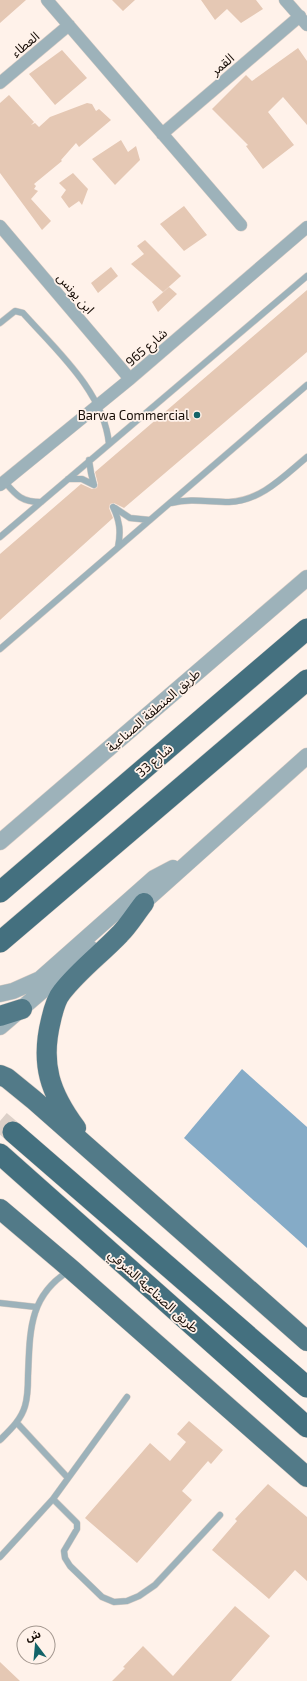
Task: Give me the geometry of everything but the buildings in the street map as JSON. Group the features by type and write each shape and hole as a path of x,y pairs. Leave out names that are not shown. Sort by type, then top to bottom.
{"highway":[{"name":"شارع 33","path":"0,892 307,629"},
{"path":"5,938 307,680"},
{"name":"طريق الصناعية الشرقي","path":"13,1132 307,1387"},
{"name":"طريق الصناعية الشرقي","path":"0,1154 307,1427"}],"main road":[{"path":"96,1154 65,1113 54,1092 48,1070 46,1053 48,1033 52,1014 60,993 79,972 121,933 144,902"},
{"path":"0,1016 22,1009"},
{"path":"0,1075 21,1089 96,1154 307,1342"},
{"path":"0,1088 17,1098 230,1288 287,1324"},
{"path":"0,1209 72,1270 307,1476"}],"street":[{"path":"47,0 240,225"},
{"path":"286,0 303,21"},
{"name":"القمر","path":"162,134 303,21"},
{"name":"العطاء","path":"0,83 69,25"},
{"name":"ابن يونس","path":"0,226 130,379"},
{"name":"شارع 965","path":"2,483 130,379 307,227"},
{"name":"طريق المنطقة الصناعية","path":"0,842 307,578"},
{"path":"0,1027 144,902 307,756"},
{"path":"0,994 40,979 154,878 194,856"}],"lane":[{"path":"0,537 307,276"},
{"path":"0,323 16,310 21,311 80,377 106,425 109,444"},
{"path":"0,649 307,385"},
{"path":"170,503 182,500 240,501 254,497 270,488 307,457"},
{"path":"68,479 82,479 94,485 90,460"},
{"path":"2,483 19,498 31,502 41,502"},
{"path":"118,548 120,526 113,507 120,514 130,518 150,520"},
{"path":"0,1440 17,1422 25,1406 28,1391 30,1332 36,1307 43,1295 54,1283 72,1270"},
{"path":"0,1303 36,1307"},
{"path":"0,1557 53,1498 127,1397"},
{"path":"17,1422 68,1478"},
{"path":"53,1498 77,1523 77,1529 64,1551 66,1562 102,1597 114,1602 127,1601 155,1585 220,1515"}],"water":[{"path":"242,1069 307,1127 307,1248 184,1138"}],"tunnel":[{"path":"0,1121 13,1132"}],"place":[{"name":"Barwa Commercial","path":"197,415"}]}
